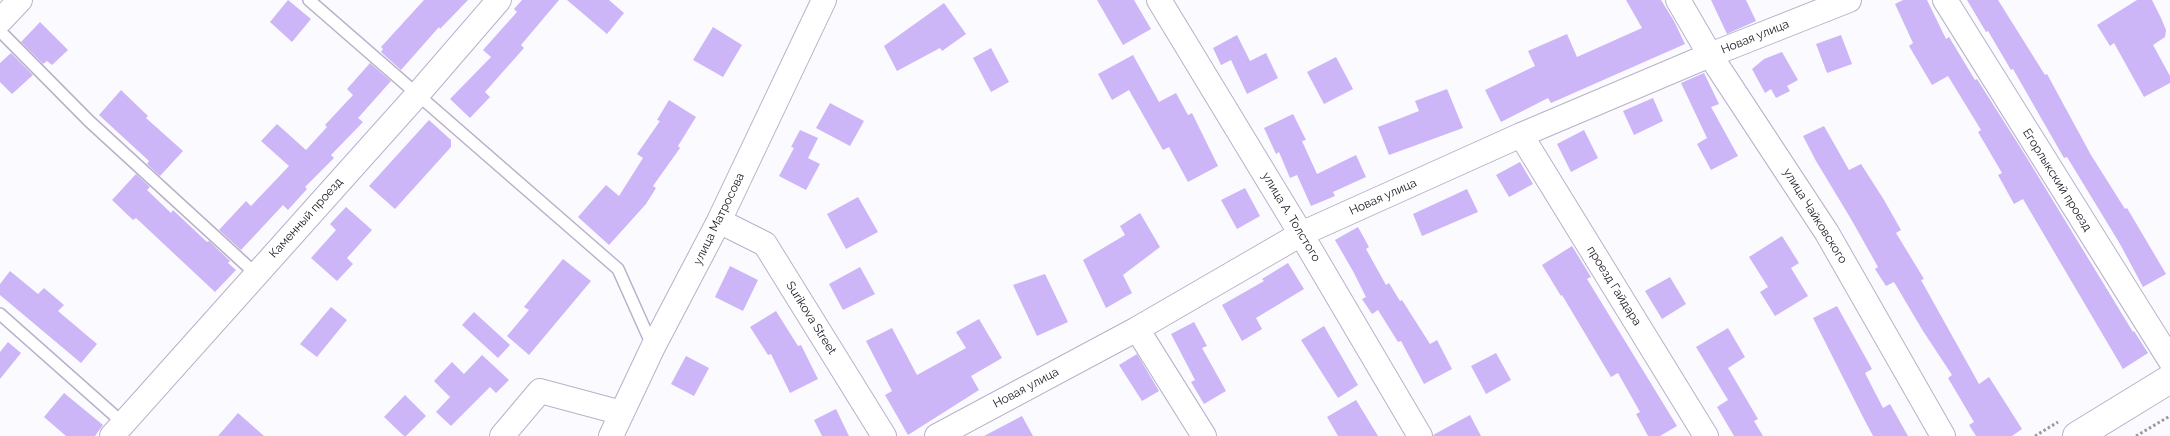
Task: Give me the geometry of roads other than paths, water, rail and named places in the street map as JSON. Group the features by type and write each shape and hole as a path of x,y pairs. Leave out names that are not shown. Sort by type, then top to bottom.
{"main road":[{"path":"2077,436 2170,379"}],"street":[{"path":"0,21 20,0"},
{"name":"Каменный проезд","path":"118,429 417,95 498,0"},
{"name":"улица Матросова","path":"611,436 653,347 719,221 824,0"},
{"name":"улица А. Толстого","path":"1159,0 1301,234 1420,436"},
{"name":"улица Чайковского","path":"1678,0 1710,55 1828,233 1943,436"},
{"name":"Новая улица","path":"937,436 1137,328 1301,234 1521,135 1710,55 1849,0"},
{"name":"Егорлыкский проезд","path":"1945,0 2170,360"},
{"name":"проезд Гайдара","path":"1521,135 1706,436"},
{"name":"Surikova Street","path":"719,221 765,244 884,436"},
{"path":"1137,328 1204,436"},
{"path":"502,436 540,391 622,413"}],"lane":[{"path":"309,0 618,269 653,347"},
{"path":"0,31 89,121 256,274"},
{"path":"0,314 118,429"}]}
